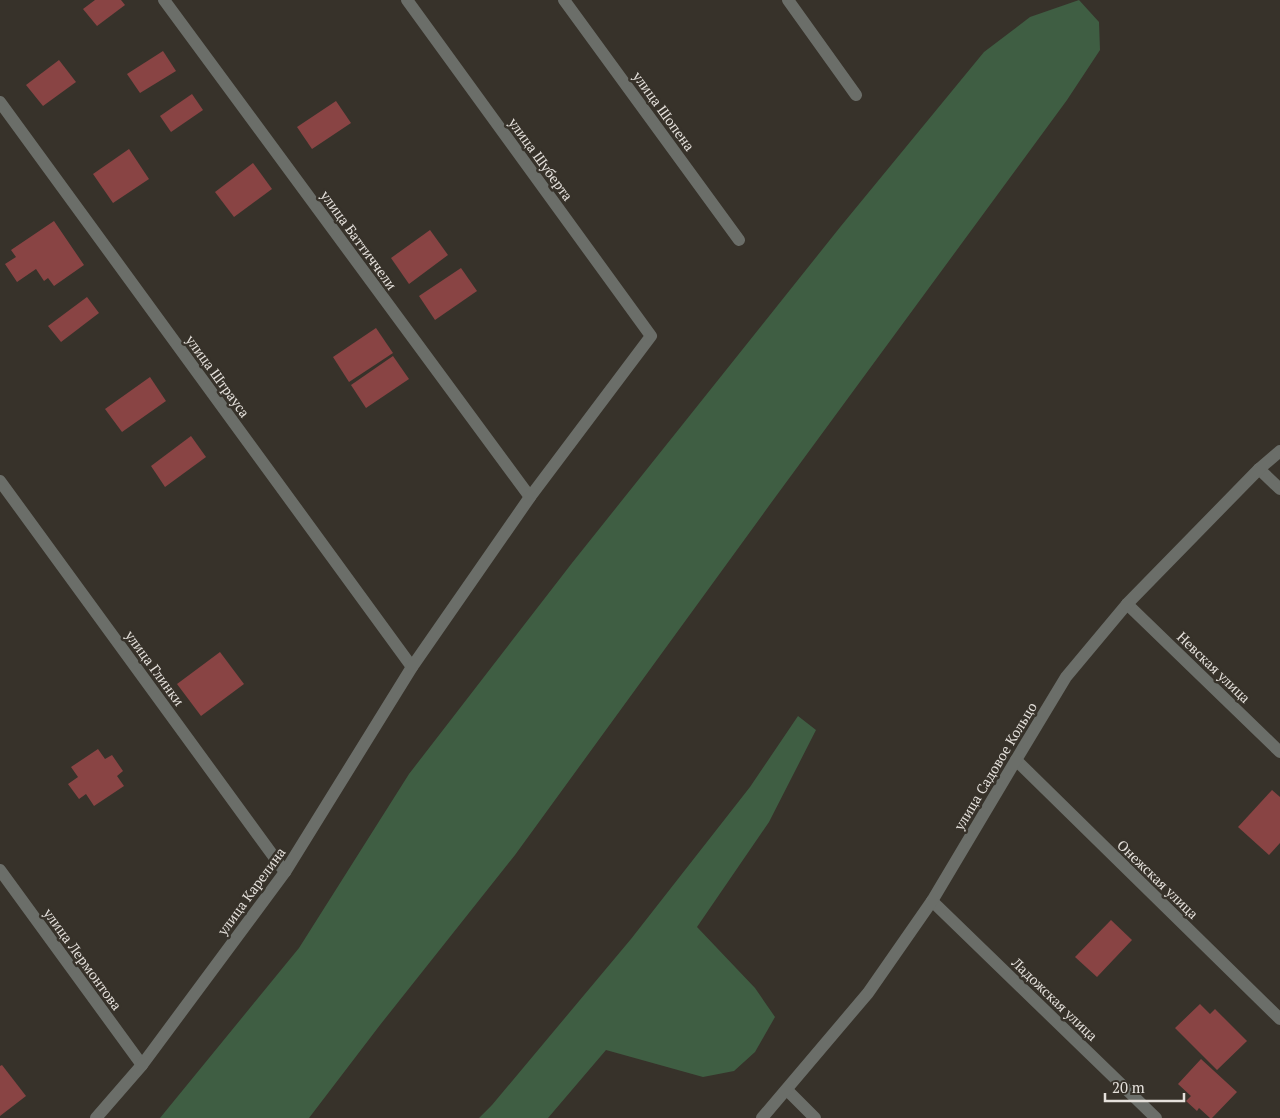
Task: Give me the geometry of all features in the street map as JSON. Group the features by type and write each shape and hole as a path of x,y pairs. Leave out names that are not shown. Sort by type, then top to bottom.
{"street":[{"name":"улица Баттиччели","path":"164,0 530,497"},
{"name":"улица Шуберта","path":"407,0 651,336"},
{"name":"улица Шопена","path":"564,0 739,240"},
{"path":"788,0 856,95"},
{"name":"улица Штрауса","path":"0,102 412,667"},
{"name":"улица Карелина","path":"96,1118 142,1065 285,872 412,667 530,497 651,336"},
{"name":"улица Садовое Кольцо","path":"762,1118 868,993 932,901 1066,677 1126,604 1259,469 1280,451"},
{"path":"1259,469 1280,489"},
{"name":"улица Глинки","path":"0,481 285,872"},
{"name":"Невская улица","path":"1126,604 1280,752"},
{"name":"Онежская улица","path":"1016,760 1280,1019"},
{"name":"улица Лермонтова","path":"0,870 142,1065"},
{"name":"Ладожская улица","path":"932,901 1156,1118"},
{"path":"787,1090 815,1118"}],"green space":[{"path":"1079,0 1099,22 1100,50 1067,100 515,855 309,1118 160,1118 299,948 409,774 572,563 841,226 984,52 1030,17"},
{"path":"798,716 816,730 769,822 697,927 755,988 775,1017 755,1052 734,1071 703,1077 606,1050 548,1118 479,1118 631,939 750,787"}],"building":[{"path":"95,0 121,0 125,5 97,26 83,9"},
{"path":"163,51 176,71 140,93 127,74"},
{"path":"59,60 76,82 43,106 26,85"},
{"path":"192,94 203,110 171,132 160,116"},
{"path":"336,101 351,123 312,149 297,127"},
{"path":"129,149 149,179 113,203 93,174"},
{"path":"253,163 272,189 234,217 215,192"},
{"path":"54,221 84,265 54,286 48,278 44,281 36,269 17,282 5,264 16,257 11,250"},
{"path":"430,230 448,255 409,284 391,258"},
{"path":"461,268 477,291 435,320 419,296"},
{"path":"87,297 99,313 61,342 48,326"},
{"path":"376,328 393,353 349,382 333,357"},
{"path":"393,356 409,379 366,408 351,385"},
{"path":"150,377 166,401 122,432 105,409"},
{"path":"191,436 206,457 165,487 151,466"},
{"path":"220,652 244,684 201,716 177,684"},
{"path":"98,749 105,759 112,755 123,771 117,776 124,786 94,806 86,794 79,799 68,784 78,777 71,767"},
{"path":"1272,790 1280,797 1280,843 1269,855 1238,827"},
{"path":"1111,920 1132,940 1097,977 1075,957"},
{"path":"1200,1004 1210,1014 1215,1009 1247,1041 1217,1070 1175,1028"},
{"path":"1201,1059 1237,1092 1212,1118 1199,1108 1197,1111 1186,1101 1191,1096 1178,1084"},
{"path":"2,1065 26,1096 0,1116 0,1066"}]}
